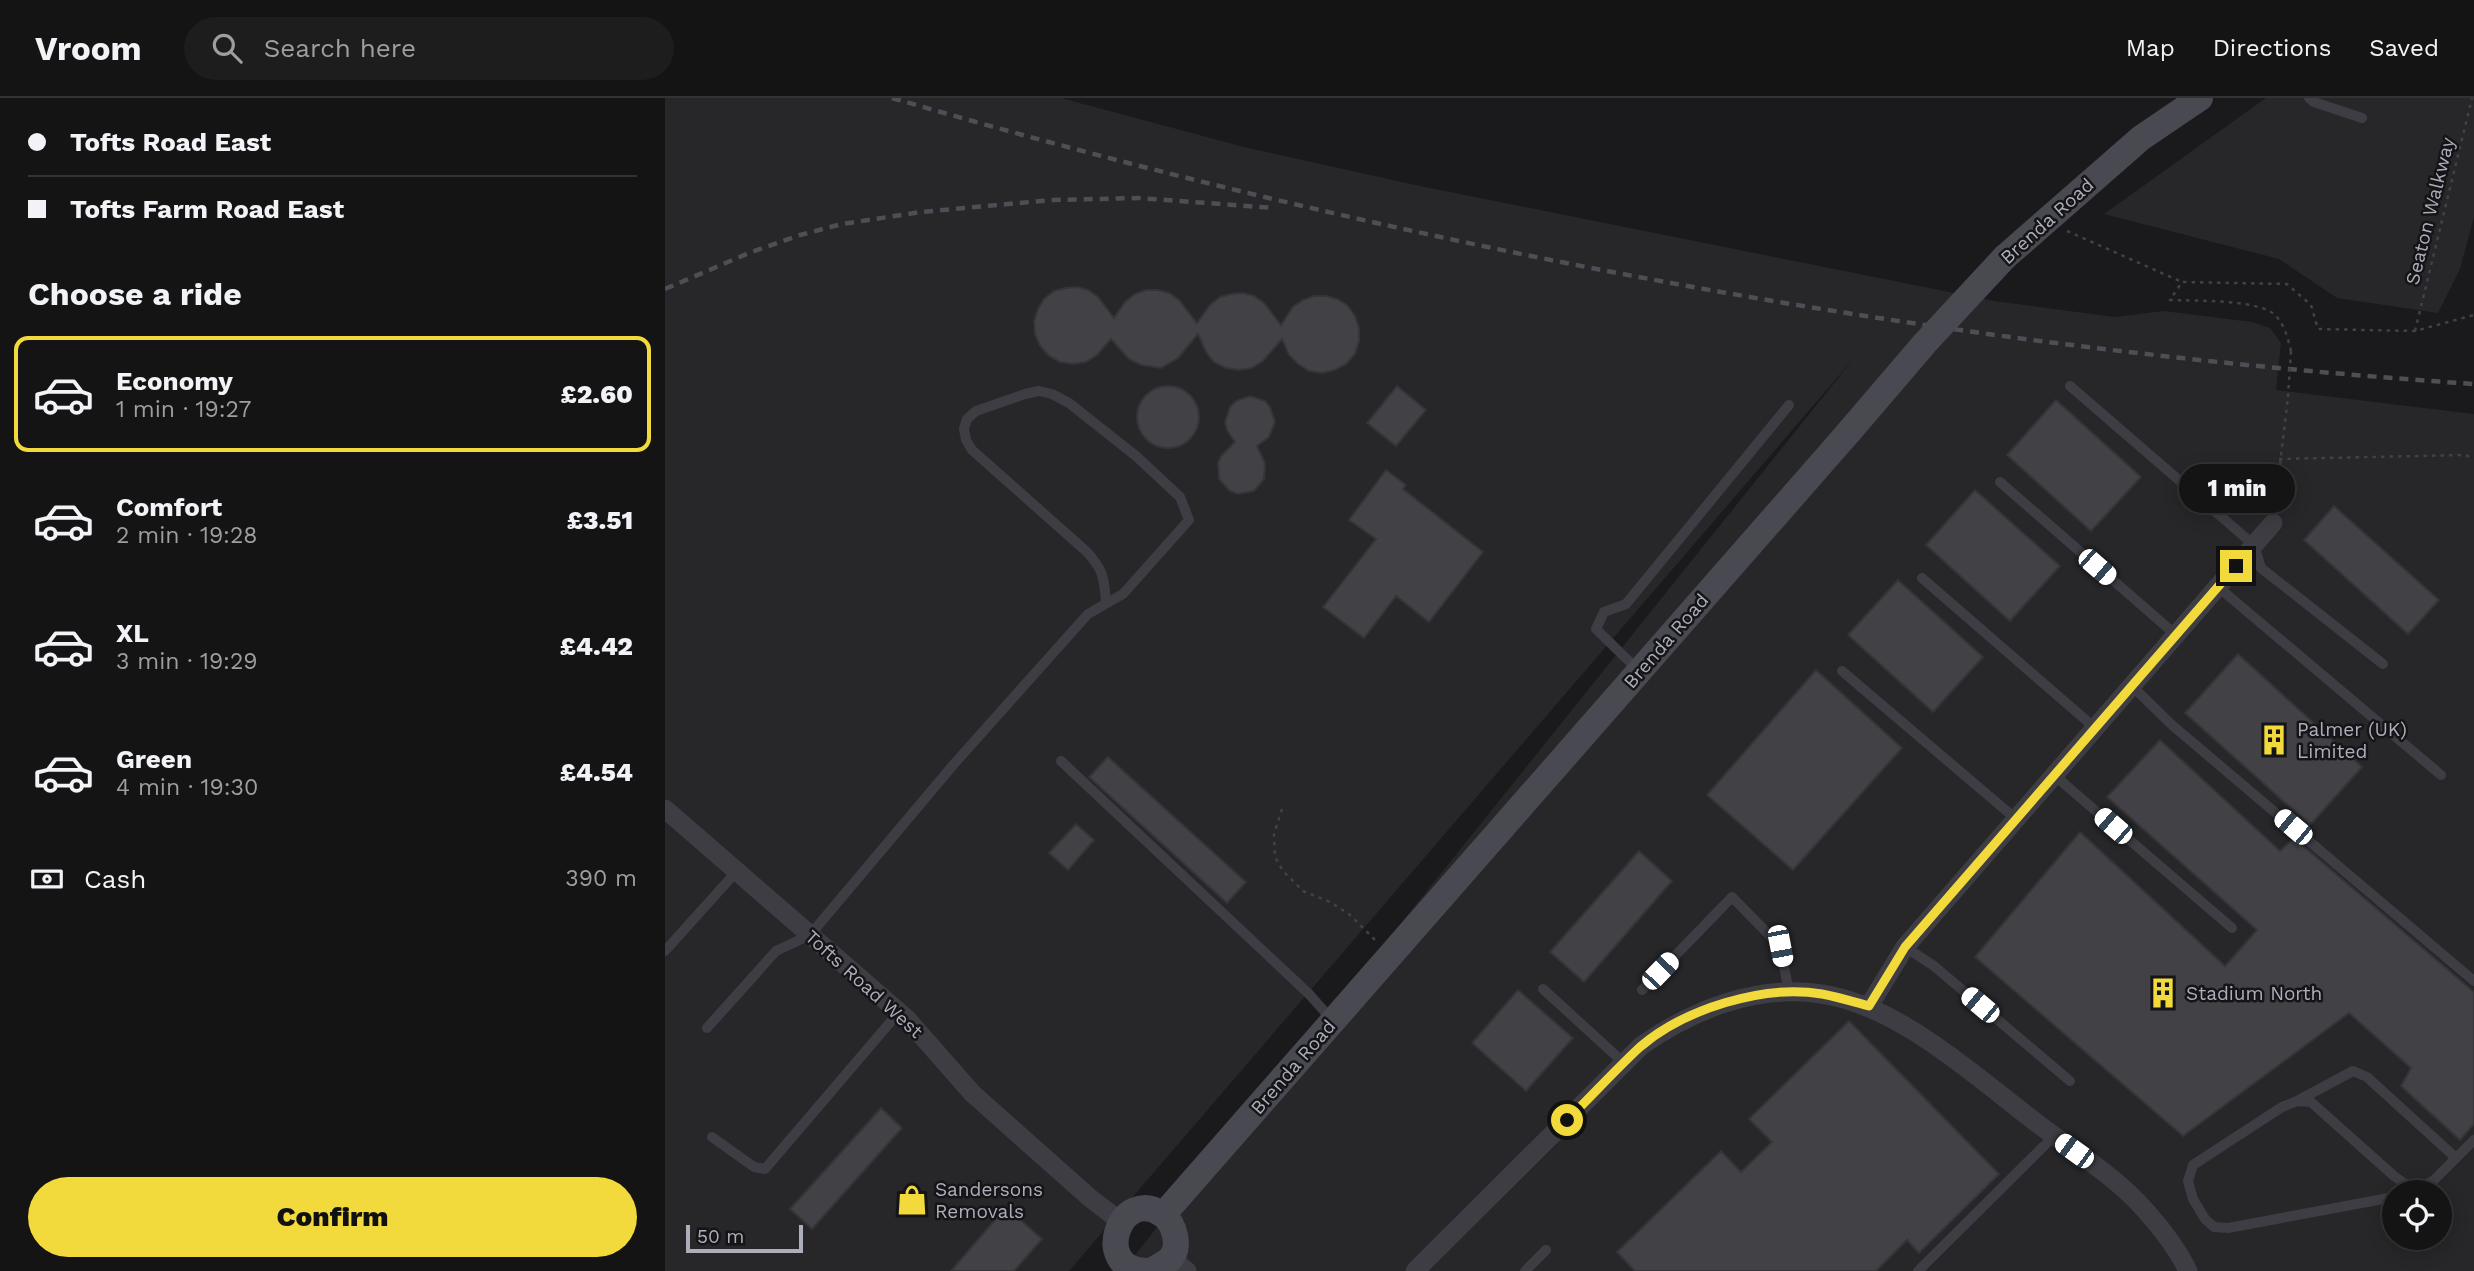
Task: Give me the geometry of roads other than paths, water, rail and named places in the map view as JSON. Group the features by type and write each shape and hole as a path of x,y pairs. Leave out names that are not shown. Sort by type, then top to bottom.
{"main road":[{"name":"Brenda Road","path":"1163,1215 1925,343 2005,257 2045,221 2141,138 2200,98"},
{"path":"1129,1269 1117,1253 1114,1236 1120,1221 1133,1211 1147,1209 1163,1215 1173,1227 1176,1245 1170,1267"}],"street":[{"path":"1869,1006 1905,947 2273,523"},
{"name":"Tofts Road West","path":"665,808 899,1012 973,1094 1090,1198 1120,1221"},
{"path":"1415,1271 1641,1046 1668,1027 1699,1011 1736,1000 1789,992 1821,994 1869,1006 1941,1051 2114,1181 2145,1209 2177,1249 2188,1271"}],"lane":[{"path":"2309,98 2362,118"},
{"path":"2070,386 2254,545 2261,568 2383,664"},
{"path":"707,1028 776,951 810,935 954,764 1088,614 1123,593 1189,520 1180,497 1136,456 1069,403 1052,394 1039,391 1025,394 976,411 967,419 964,429 972,450 1087,552 1104,577 1105,603"},
{"path":"1640,671 1596,629 1604,612 1626,604 1789,405"},
{"path":"2000,482 2176,635"},
{"path":"1922,578 2095,728"},
{"path":"2218,587 2441,775"},
{"path":"1842,671 2016,819"},
{"path":"2132,686 2182,734 2474,981"},
{"path":"1061,761 1309,994 1334,1021"},
{"path":"2054,775 2232,928"},
{"path":"665,951 737,871"},
{"path":"1642,990 1732,897 1780,946 1789,992"},
{"path":"1905,947 1934,966 2070,1081"},
{"path":"1543,989 1624,1063"},
{"path":"712,1137 754,1167 765,1169 899,1012"},
{"path":"2382,1199 2228,1228 2214,1227 2205,1219 2193,1199 2187,1181 2193,1165 2282,1107 2353,1072 2367,1077 2456,1158"},
{"path":"2297,1101 2311,1102 2399,1180"},
{"path":"1918,1271 2054,1136"},
{"path":"2434,1180 2474,1140"},
{"path":"1525,1271 1546,1250"}],"railway":[{"path":"892,98 1086,152 1281,201 1478,245 1675,284 1874,317 2073,345 2273,368 2474,384"},
{"path":"665,289 749,253 800,235 842,224 921,212 1052,200 1139,198 1274,208"}],"place":[{"name":"Palmer (UK) Limited","path":"2274,740"},
{"name":"Stadium North","path":"2163,993"},
{"name":"Sandersons Removals","path":"912,1200"}]}
